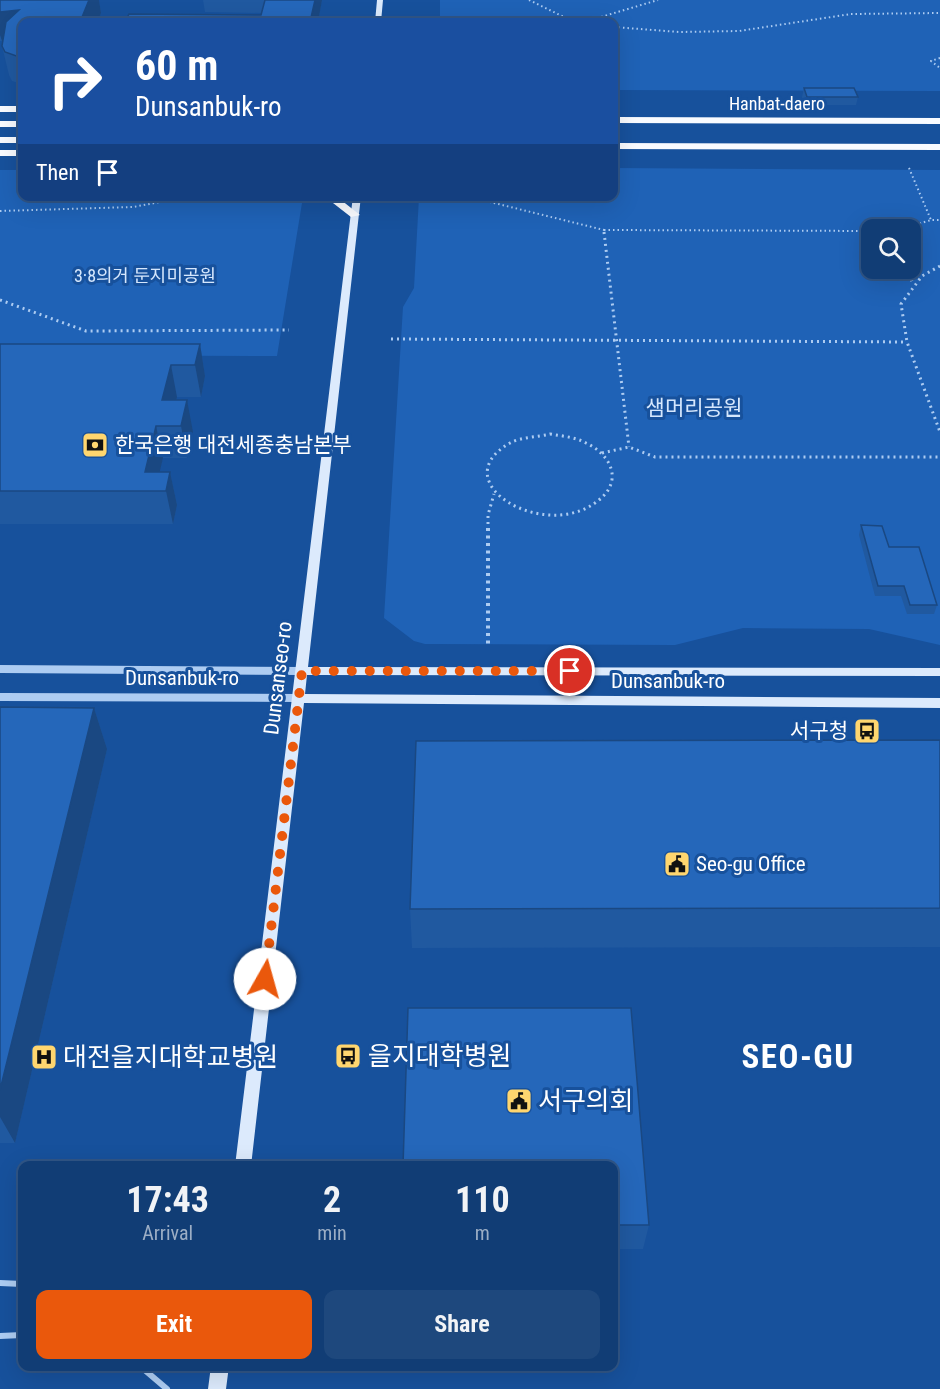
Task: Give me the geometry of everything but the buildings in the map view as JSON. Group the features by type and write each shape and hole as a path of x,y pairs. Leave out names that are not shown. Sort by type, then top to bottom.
{"main road":[{"path":"378,18 380,0"},
{"path":"0,109 18,109"},
{"name":"Hanbat-daero","path":"618,120 940,122"},
{"path":"0,124 18,124"},
{"path":"0,140 18,140"},
{"name":"Hanbat-daero","path":"618,146 940,147"},
{"path":"0,153 18,153"},
{"path":"335,201 355,215"},
{"name":"Dunsanseo-ro","path":"244,1161 356,201"},
{"name":"Dunsanbuk-ro","path":"302,671 940,672"},
{"name":"Dunsanbuk-ro","path":"298,698 940,703"},
{"path":"217,1389 219,1371"}],"street":[{"name":"Dunsanbuk-ro","path":"0,669 302,671"},
{"name":"Dunsanbuk-ro","path":"0,697 298,698"}],"lane":[{"path":"0,1283 18,1284"},
{"path":"0,1336 18,1335"},
{"path":"146,1371 167,1389"}],"path":[{"path":"529,0 549,11 571,18"},
{"path":"597,18 658,0"},
{"path":"618,27 679,32 739,32 851,14 940,13"},
{"path":"940,58 931,61 940,68"},
{"path":"906,159 932,220"},
{"path":"0,211 133,207 166,201"},
{"path":"494,201 604,230 861,231"},
{"path":"921,223 940,220"},
{"path":"604,230 629,447"},
{"path":"940,266 933,268 913,285 901,303 907,342 940,432"},
{"path":"911,279 913,285"},
{"path":"0,300 86,331 289,330"},
{"path":"391,339 907,342"},
{"path":"550,434 570,437 588,443 602,453 611,465 614,477 610,490 600,501 585,510 566,515 525,512 507,504 494,494 488,484 486,474 489,461 498,450 512,441 530,436 550,434"},
{"path":"602,453 629,447 655,457 940,457"},
{"path":"488,649 488,515 494,494"}],"green space":[{"path":"440,0 940,0 940,91 618,90 618,18 425,18 425,16 440,16"},
{"name":"샘머리공원","path":"618,168 940,170 940,645 869,629 743,628 675,645 425,644 414,641 384,618 403,307 414,288 419,201 618,201"},
{"name":"3·8의거 둔지미공원","path":"0,170 18,170 18,201 302,201 277,356 0,355"}],"place":[{"name":"한국은행 대전세종충남본부","path":"95,445"},
{"name":"서구청","path":"867,731"},
{"name":"Seo-gu Office","path":"677,864"},
{"name":"을지대학병원","path":"348,1056"},
{"name":"대전을지대학교병원","path":"44,1057"},
{"name":"서구의회","path":"519,1101"}],"district":[{"name":"SEO-GU","path":"798,1056"}],"route":[{"path":"265,979 302,671 570,671"}]}
